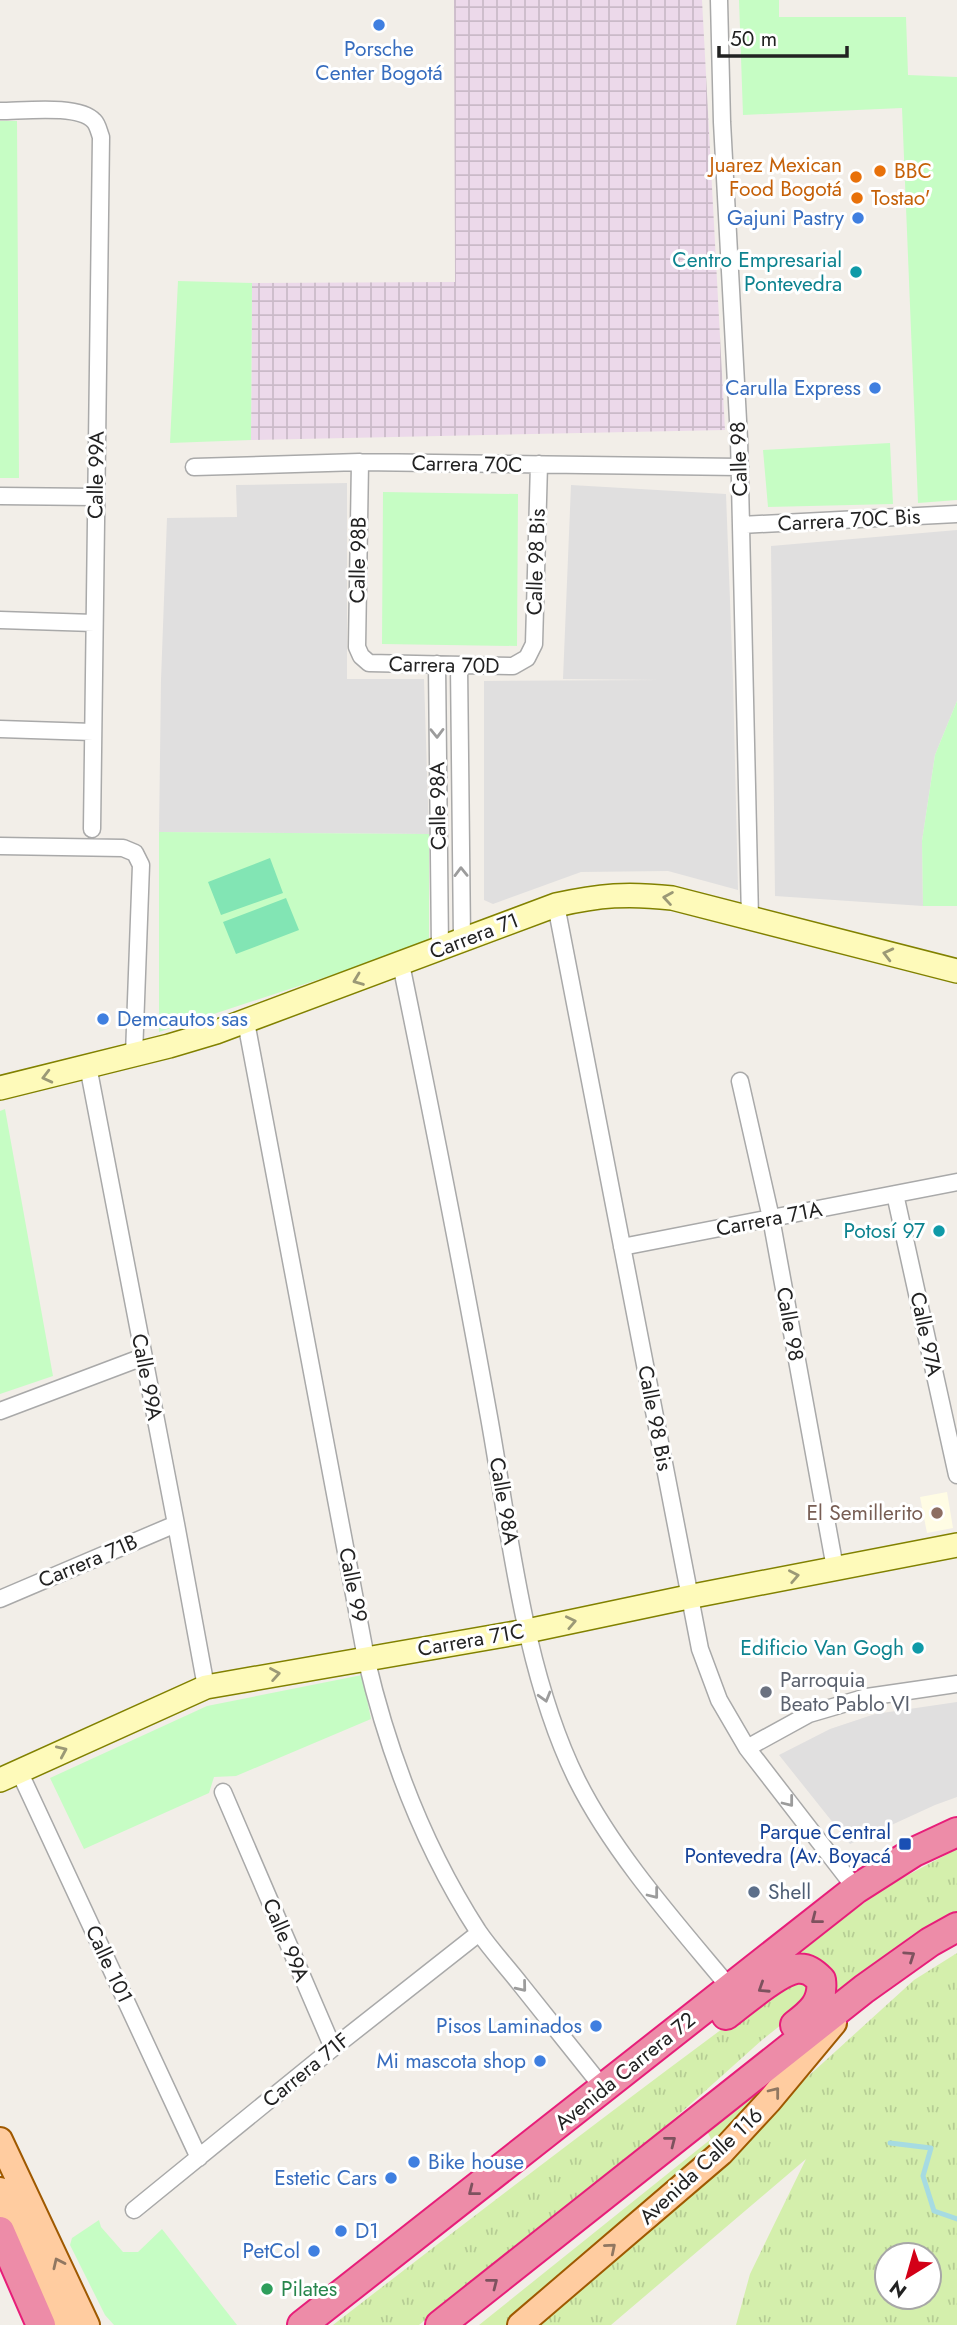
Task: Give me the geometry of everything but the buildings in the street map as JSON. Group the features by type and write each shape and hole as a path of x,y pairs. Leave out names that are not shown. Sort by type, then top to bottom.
{"highway":[{"name":"Avenida Carrera 72","path":"302,2325 856,1889 914,1852 957,1832"},
{"path":"440,2325 864,1989 930,1942 957,1927"},
{"path":"604,2089 699,2037 783,1974 796,1969 807,1969 815,1974 821,1980 822,1989 817,2006 769,2046 713,2108"},
{"path":"0,2231 41,2325"}],"main road":[{"name":"Avenida Calle 116","path":"520,2325 720,2153 864,1989"},
{"path":"0,2140 87,2325"},
{"path":"0,2190 63,2325"}],"street":[{"name":"Calle 98","path":"719,0 722,122 740,467 750,918"},
{"name":"Calle 99A","path":"0,111 83,113 96,122 101,137 92,829"},
{"name":"Carrera 70C","path":"194,467 360,463 740,467"},
{"name":"Calle 98B","path":"360,463 357,647 361,656"},
{"name":"Calle 98 Bis","path":"527,658 534,644 539,464"},
{"path":"0,496 96,497"},
{"name":"Carrera 70C Bis","path":"741,525 957,514"},
{"path":"0,620 94,623"},
{"name":"Carrera 70D","path":"361,656 369,663 513,666 527,658"},
{"name":"Calle 98A","path":"437,664 440,948"},
{"name":"Calle 98A","path":"459,665 462,940"},
{"path":"0,729 93,732"},
{"path":"0,846 123,848 135,853 141,865 134,1055"},
{"name":"Carrera 71","path":"0,1088 134,1055 246,1022 556,905 607,895 632,894 672,898 956,971"},
{"name":"Calle 98 Bis","path":"556,905 700,1649 719,1700 747,1748 856,1889"},
{"name":"Calle 98A","path":"401,964 464,1275 527,1631 554,1726 577,1780 608,1834 730,1987"},
{"name":"Calle 99","path":"246,1022 366,1658 379,1714 401,1782 441,1871 480,1933 604,2089"},
{"name":"Calle 99A","path":"88,1066 205,1687"},
{"name":"Calle 98","path":"740,1082 771,1218 835,1568"},
{"name":"Carrera 71A","path":"622,1247 957,1182"},
{"name":"Calle 97A","path":"895,1194 957,1475"},
{"path":"0,1411 143,1357"},
{"name":"Carrera 71B","path":"0,1599 176,1524"},
{"name":"Carrera 71C","path":"9,1775 205,1687 527,1631 957,1545"},
{"path":"747,1748 809,1714 867,1697 957,1684"},
{"name":"Calle 101","path":"9,1775 199,2158"},
{"name":"Calle 99A","path":"223,1792 332,2048"},
{"name":"Carrera 71F","path":"134,2210 332,2048 480,1933"}],"shaded area":[{"path":"454,0 702,0 725,430 251,440 252,283 455,282"},
{"path":"347,483 347,679 424,679 429,834 159,832 167,518 237,517 236,485"},
{"path":"571,485 726,494 738,890 668,871 581,872 493,904 484,900 484,681 659,680 563,679"},
{"path":"957,530 957,701 935,755 922,841 923,906 775,896 771,546"},
{"name":"El Semillerito","path":"947,1492 953,1528 927,1533 920,1497"},
{"path":"957,1702 957,1797 850,1844 779,1755 830,1729 875,1714"}],"green space":[{"path":"739,0 779,0 779,17 906,17 908,75 957,77 957,500 918,503 902,108 743,115"},
{"path":"0,121 17,121 19,478 0,478"},
{"path":"178,281 252,283 251,440 170,443"},
{"path":"890,443 893,504 768,507 763,450"},
{"path":"383,492 518,494 517,646 382,644"},
{"path":"957,701 957,906 923,906 922,841 935,755"},
{"path":"159,832 429,834 429,943 159,1032"},
{"path":"270,858 283,893 221,915 208,882"},
{"path":"286,898 299,930 236,954 223,922"},
{"path":"5,1109 53,1376 0,1394 0,1111"},
{"path":"362,1675 371,1719 236,1776 214,1777 209,1793 84,1849 50,1778 207,1706"},
{"path":"957,1849 957,1912 912,1935 828,2000 830,1972 827,1967 817,1960 796,1956 891,1884"},
{"path":"957,1953 957,2325 736,2325 750,2274 806,2159 611,2325 479,2325 711,2139 707,2131 774,2080 722,2137 665,2192 543,2288 558,2307 712,2173 803,2081 914,1980"},
{"path":"797,1980 805,1985 809,1997 801,2009 762,2040 647,2143 419,2325 333,2325 720,2030 776,1989"},
{"path":"99,2220 101,2227 123,2252 138,2252 162,2229 237,2325 114,2325 105,2315 70,2245 72,2238"}],"waterway":[{"path":"890,2143 931,2148 923,2176 934,2211 957,2219"}],"place":[{"name":"Porsche Center Bogotá","path":"379,25"},
{"name":"BBC","path":"880,171"},
{"name":"Juarez Mexican Food Bogotá","path":"856,177"},
{"name":"Tostao'","path":"857,198"},
{"name":"Gajuni Pastry","path":"858,218"},
{"name":"Centro Empresarial Pontevedra","path":"856,272"},
{"name":"Carulla Express","path":"875,388"},
{"name":"Demcautos sas","path":"103,1019"},
{"name":"Potosí 97","path":"939,1231"},
{"name":"El Semillerito","path":"937,1513"},
{"name":"Edificio Van Gogh","path":"918,1648"},
{"name":"Parroquia Beato Pablo VI","path":"766,1692"},
{"name":"Parque Central Pontevedra (Av. Boyacá","path":"905,1844"},
{"name":"Shell","path":"754,1892"},
{"name":"Pisos Laminados","path":"596,2026"},
{"name":"Mi mascota shop","path":"540,2061"},
{"name":"Bike house","path":"414,2162"},
{"name":"Estetic Cars","path":"391,2178"},
{"name":"D1","path":"341,2231"},
{"name":"PetCol","path":"314,2251"},
{"name":"Pilates","path":"267,2289"}]}
